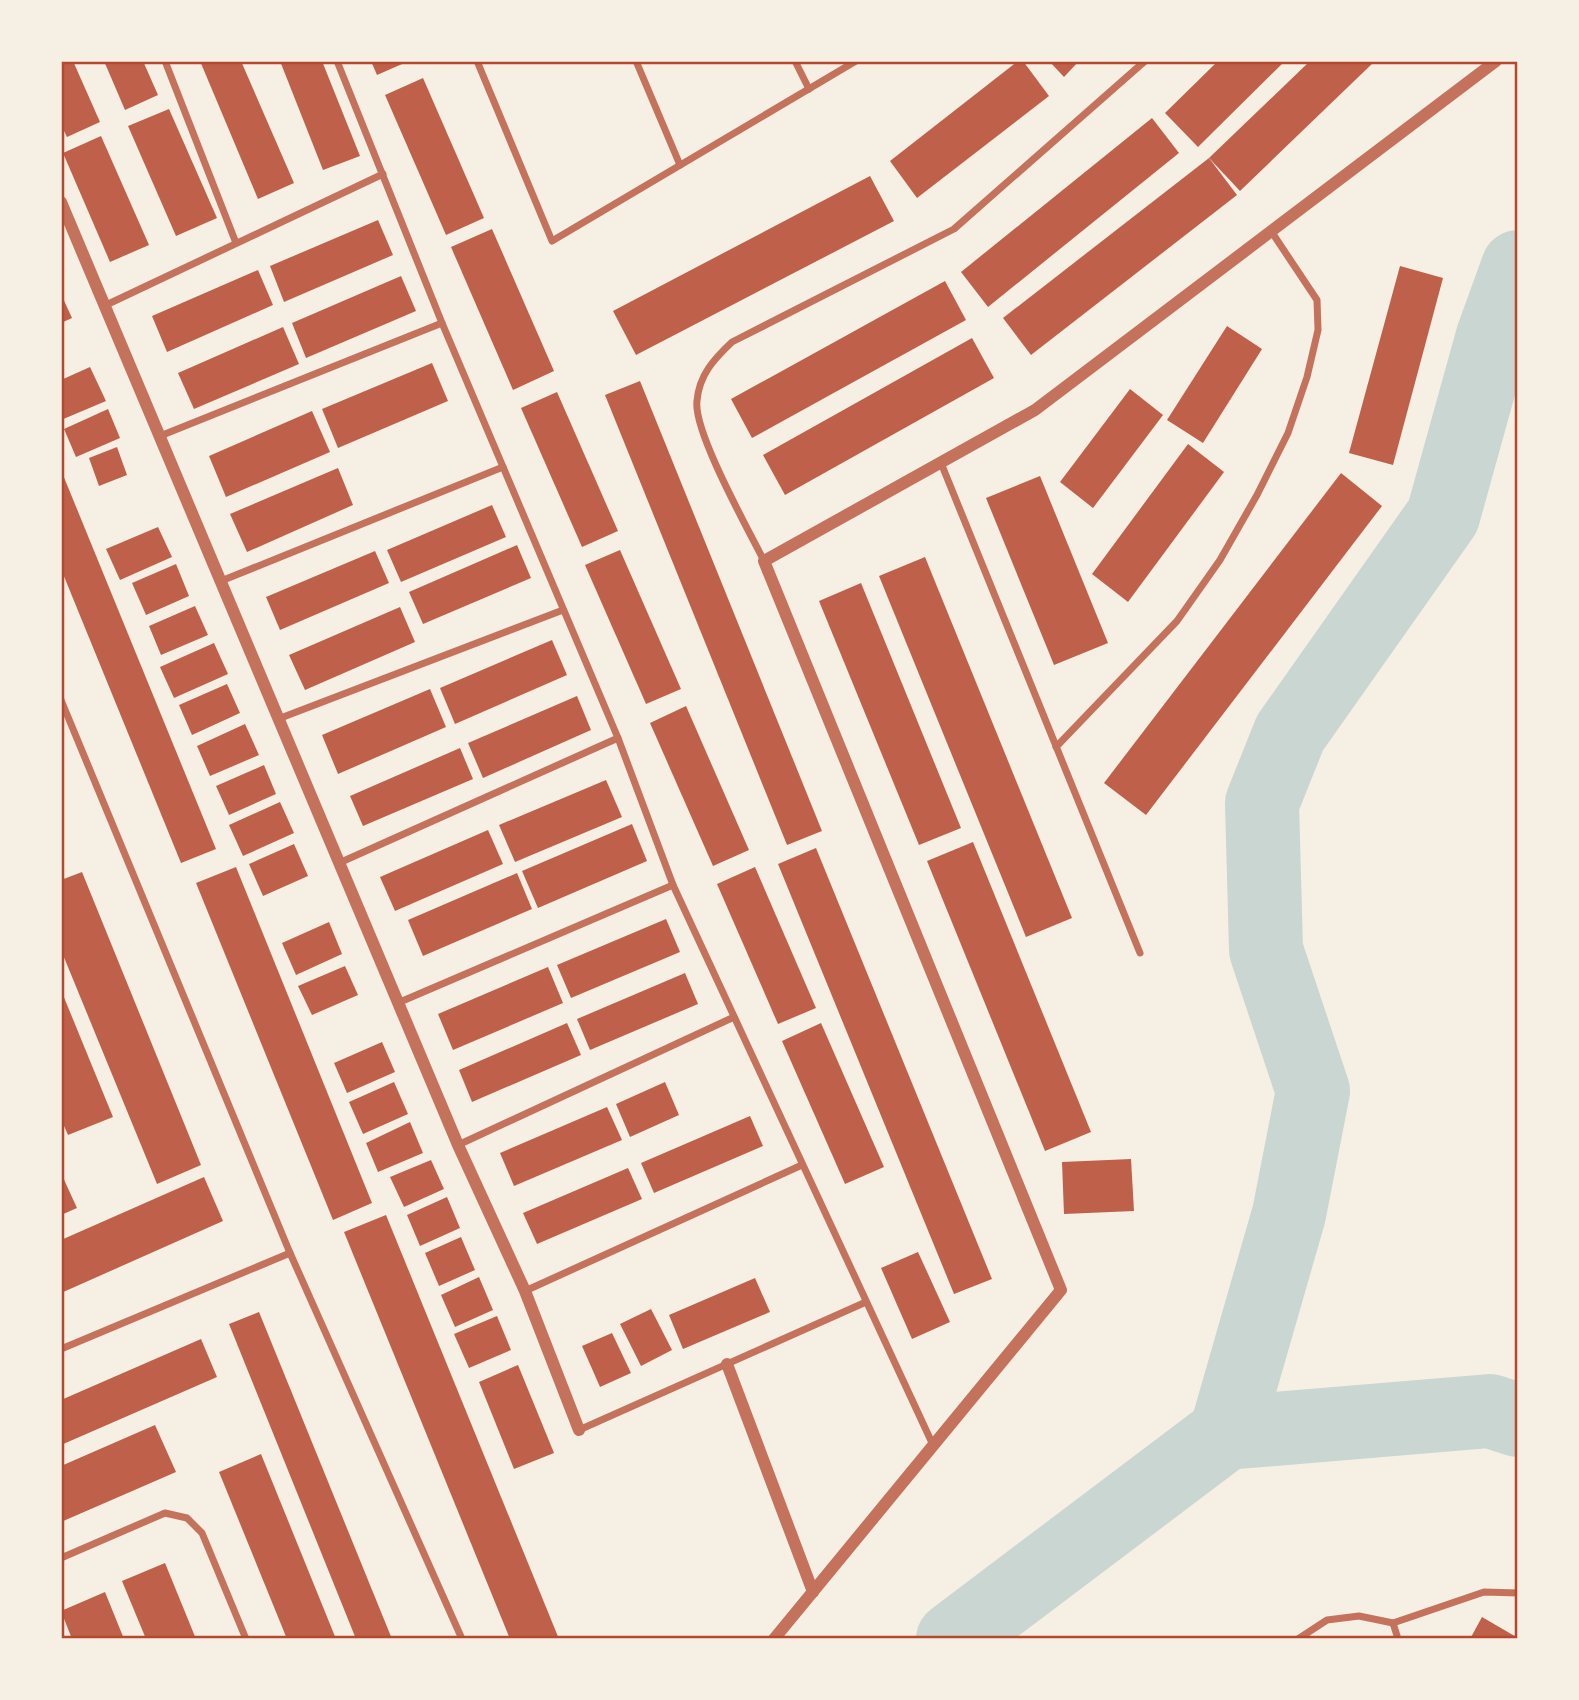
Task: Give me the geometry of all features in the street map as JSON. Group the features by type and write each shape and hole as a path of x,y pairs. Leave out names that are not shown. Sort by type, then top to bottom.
{"street":[{"path":"165,61 236,243"},
{"path":"337,61 442,323 618,738 673,884 933,1445"},
{"path":"477,61 552,241 856,61"},
{"path":"636,61 680,165"},
{"path":"796,61 809,89"},
{"path":"774,1639 1061,1290 764,561 700,429 696,404 700,382 714,359 732,342 954,229 1145,61"},
{"path":"764,561 1035,410 1496,61"},
{"path":"104,306 383,174"},
{"path":"61,202 458,1145 525,1291 579,1430 866,1302"},
{"path":"1056,747 1177,621 1220,560 1288,433 1307,377 1318,330 1317,300 1271,231"},
{"path":"160,436 442,323"},
{"path":"941,463 1140,953"},
{"path":"220,581 503,467"},
{"path":"278,719 564,610"},
{"path":"61,700 290,1253 462,1639"},
{"path":"340,863 618,738"},
{"path":"400,1002 673,884"},
{"path":"458,1145 734,1017"},
{"path":"525,1291 802,1165"},
{"path":"61,1349 290,1253"},
{"path":"727,1364 813,1592"},
{"path":"61,1558 165,1513 187,1518 202,1533 246,1639"},
{"path":"1298,1639 1327,1620 1359,1616 1393,1623 1484,1592 1518,1593"},
{"path":"1393,1623 1398,1639"}],"building":[{"path":"61,61 73,61 100,122 67,137 61,125"},
{"path":"104,61 143,61 158,95 125,110"},
{"path":"200,61 241,61 294,183 258,199"},
{"path":"280,61 322,61 360,156 323,170"},
{"path":"371,61 409,61 377,75"},
{"path":"1018,61 1023,61 1049,96 917,198 890,161"},
{"path":"1049,61 1079,61 1064,77"},
{"path":"1218,61 1285,61 1198,147 1165,113"},
{"path":"1310,61 1375,61 1240,191 1209,158"},
{"path":"423,78 484,218 446,235 385,95"},
{"path":"169,109 217,218 176,236 128,126"},
{"path":"1152,118 1179,153 988,307 961,272"},
{"path":"101,136 149,245 110,262 63,153"},
{"path":"1209,158 1237,195 1031,355 1003,318"},
{"path":"870,176 894,221 636,355 613,311"},
{"path":"378,220 393,255 284,302 270,266"},
{"path":"492,229 554,371 513,390 451,247"},
{"path":"1400,266 1443,278 1393,465 1349,453"},
{"path":"258,270 273,305 167,352 152,316"},
{"path":"401,276 416,311 306,358 292,323"},
{"path":"945,281 966,320 752,438 731,399"},
{"path":"61,294 72,318 61,323"},
{"path":"1227,326 1262,349 1203,443 1167,420"},
{"path":"283,327 299,364 194,409 178,373"},
{"path":"972,338 994,378 785,495 763,455"},
{"path":"432,363 448,401 338,448 322,409"},
{"path":"90,367 106,401 61,420 61,380"},
{"path":"640,381 822,831 787,845 605,395"},
{"path":"1130,389 1163,415 1093,508 1060,482"},
{"path":"557,392 618,531 582,547 521,408"},
{"path":"108,409 120,438 76,457 64,429"},
{"path":"312,411 330,452 226,497 209,456"},
{"path":"1188,444 1224,472 1128,602 1092,574"},
{"path":"117,447 127,475 99,486 89,458"},
{"path":"338,468 353,505 247,552 230,514"},
{"path":"61,470 216,849 181,863 61,569"},
{"path":"1341,473 1382,506 1146,815 1104,783"},
{"path":"1040,476 1108,643 1054,665 986,498"},
{"path":"492,505 506,537 401,582 387,550"},
{"path":"158,527 172,557 120,580 106,549"},
{"path":"517,545 531,578 423,624 409,592"},
{"path":"620,550 681,689 646,704 585,565"},
{"path":"375,551 389,583 280,630 266,597"},
{"path":"925,557 1072,918 1026,937 879,576"},
{"path":"176,564 189,596 146,615 132,583"},
{"path":"861,583 961,828 919,845 819,601"},
{"path":"195,606 208,635 161,655 149,626"},
{"path":"400,607 415,642 305,690 289,655"},
{"path":"552,640 567,675 455,724 440,688"},
{"path":"214,643 228,674 174,698 160,667"},
{"path":"227,684 240,713 192,735 179,705"},
{"path":"430,689 446,727 338,774 322,735"},
{"path":"577,696 591,730 483,778 468,743"},
{"path":"686,706 749,850 713,866 650,723"},
{"path":"245,724 259,755 210,776 197,746"},
{"path":"460,748 473,779 363,826 350,796"},
{"path":"264,765 276,794 229,815 216,786"},
{"path":"606,780 622,817 515,862 499,825"},
{"path":"280,802 294,833 243,856 229,825"},
{"path":"632,824 647,861 538,908 522,871"},
{"path":"488,830 503,864 395,911 380,877"},
{"path":"973,842 1091,1132 1045,1151 927,861"},
{"path":"294,844 308,876 263,896 249,864"},
{"path":"816,848 992,1279 954,1294 778,864"},
{"path":"236,867 372,1203 333,1220 196,883"},
{"path":"755,867 816,1008 778,1024 717,884"},
{"path":"82,872 201,1165 157,1184 61,950 61,880"},
{"path":"517,873 532,909 423,956 408,920"},
{"path":"666,919 680,952 571,998 557,965"},
{"path":"329,922 342,954 296,975 282,943"},
{"path":"345,966 358,995 312,1015 298,986"},
{"path":"548,967 563,1003 453,1050 438,1014"},
{"path":"685,973 698,1004 590,1050 577,1019"},
{"path":"61,990 113,1117 68,1135 61,1119"},
{"path":"567,1023 581,1055 472,1102 459,1070"},
{"path":"821,1023 884,1167 845,1184 782,1041"},
{"path":"382,1042 395,1072 347,1093 334,1063"},
{"path":"394,1082 408,1114 363,1134 349,1102"},
{"path":"665,1082 679,1115 630,1137 616,1104"},
{"path":"607,1107 622,1140 514,1186 500,1153"},
{"path":"750,1116 763,1146 654,1193 641,1163"},
{"path":"410,1122 423,1153 378,1172 366,1143"},
{"path":"1131,1159 1134,1211 1064,1214 1062,1162"},
{"path":"431,1160 444,1189 404,1207 390,1177"},
{"path":"628,1168 642,1199 537,1244 523,1213"},
{"path":"61,1173 77,1208 61,1215"},
{"path":"204,1177 223,1221 61,1293 61,1240"},
{"path":"447,1197 460,1228 420,1246 407,1215"},
{"path":"386,1215 559,1639 510,1639 344,1232"},
{"path":"461,1237 475,1270 439,1286 425,1253"},
{"path":"918,1252 950,1322 912,1339 881,1268"},
{"path":"479,1277 493,1310 455,1327 441,1295"},
{"path":"755,1278 770,1312 683,1349 669,1315"},
{"path":"651,1309 672,1350 641,1366 620,1324"},
{"path":"259,1312 392,1639 356,1639 229,1324"},
{"path":"497,1316 511,1350 469,1368 454,1334"},
{"path":"612,1333 631,1373 600,1387 582,1346"},
{"path":"201,1339 217,1377 61,1445 61,1400"},
{"path":"518,1365 554,1453 514,1469 479,1382"},
{"path":"155,1425 176,1472 61,1522 61,1466"},
{"path":"261,1454 336,1639 287,1639 219,1472"},
{"path":"165,1563 196,1639 146,1639 122,1581"},
{"path":"105,1592 124,1639 72,1639 61,1611"},
{"path":"1482,1617 1518,1638 1518,1639 1470,1639"}],"waterway":[{"path":"1226,1433 1289,1214 1313,1091 1266,950 1262,803 1290,733 1443,516 1493,336 1518,267"},
{"path":"953,1639 1226,1433 1490,1411 1518,1420"}]}
